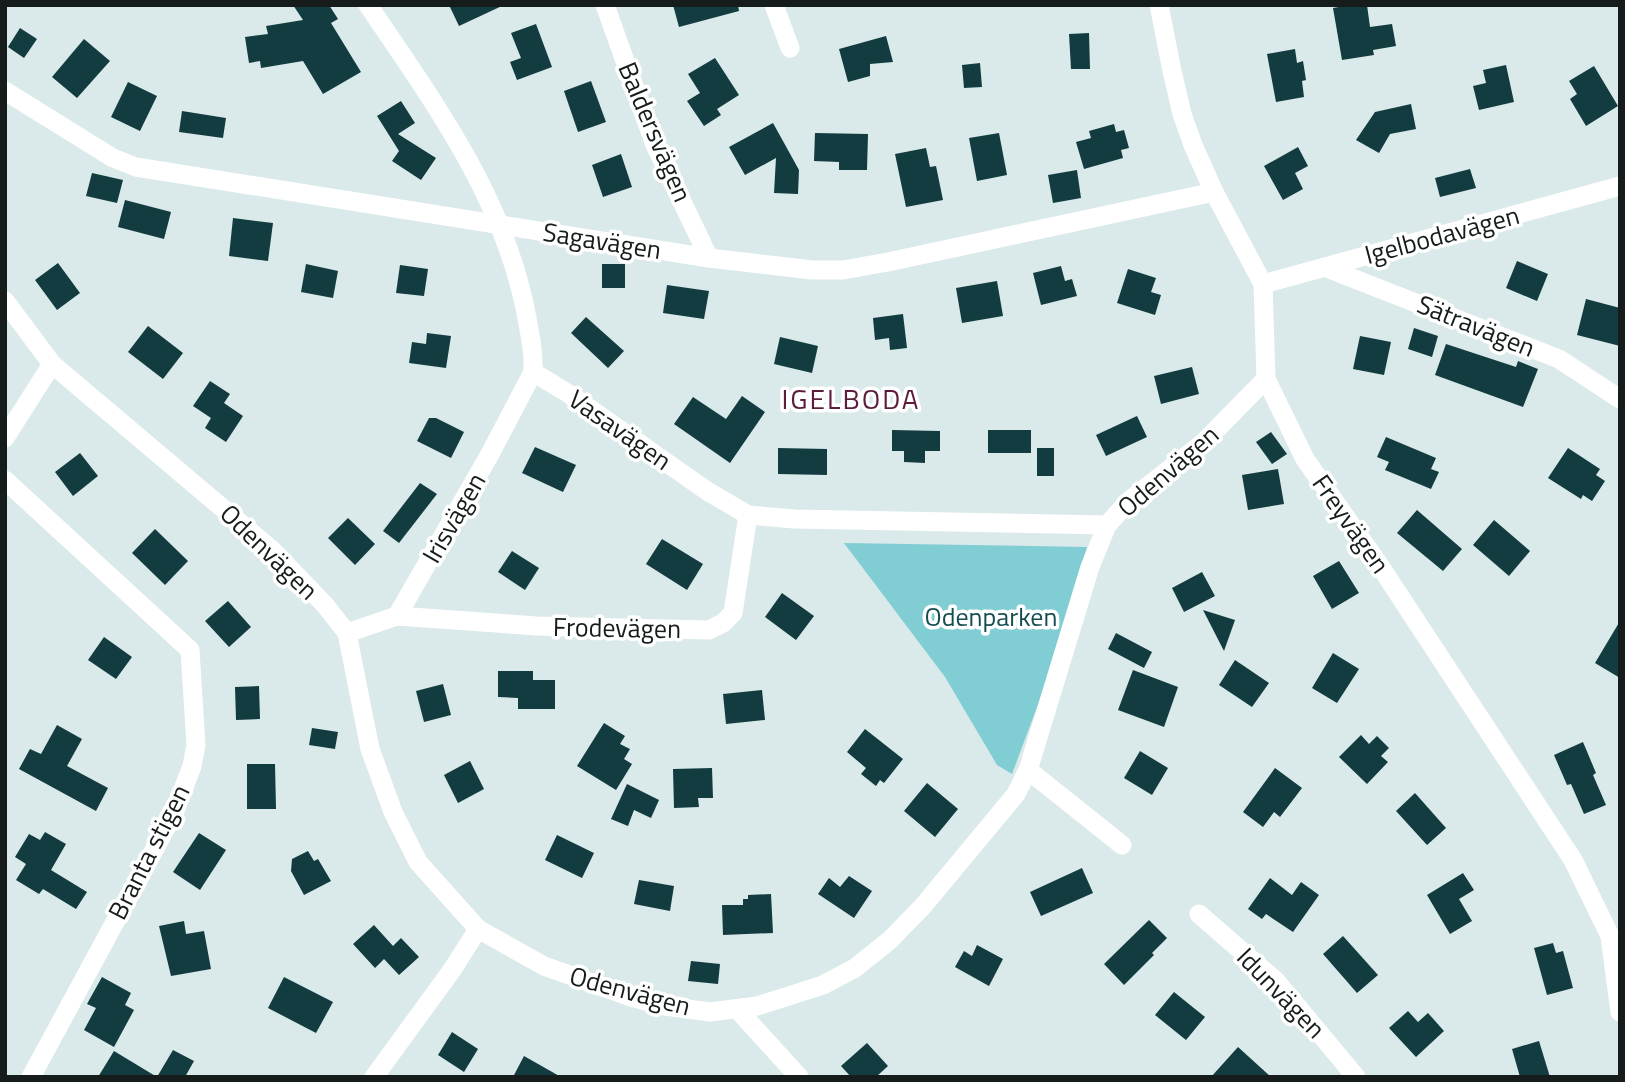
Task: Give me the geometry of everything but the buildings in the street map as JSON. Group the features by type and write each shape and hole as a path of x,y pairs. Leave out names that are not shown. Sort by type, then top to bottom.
{"street":[{"path":"368,5 469,160 499,223 517,268 534,351 533,372"},
{"name":"Baldersvägen","path":"605,5 655,145 709,258"},
{"path":"774,5 790,48"},
{"name":"Freyvägen","path":"1159,5 1182,114 1193,145 1214,192 1264,284 1266,379 1306,459 1380,566 1573,860 1609,936 1620,1012"},
{"name":"Sagavägen","path":"5,91 113,158 136,167 709,258 812,270 843,270 1214,192"},
{"name":"Igelbodavägen","path":"1264,284 1620,186"},
{"name":"Sätravägen","path":"1324,267 1559,359 1620,399"},
{"name":"Odenvägen","path":"5,301 52,364 272,550 325,605 347,633 370,749 393,813 418,862 478,929 544,966 631,997 665,1006 710,1012 738,1010 791,997 823,985 855,968 890,940 923,906 1016,794 1028,770 1090,567 1107,525 1130,500 1203,443 1266,379"},
{"path":"5,438 52,364"},
{"name":"Vasavägen","path":"533,372 569,394 707,491 748,515 794,519 1107,525"},
{"name":"Irisvägen","path":"397,617 491,454 533,372"},
{"name":"Branta stigen","path":"5,480 190,650 195,732 192,766 174,813 36,1075"},
{"name":"Frodevägen","path":"397,617 537,626 709,630 723,623 733,613 748,515"},
{"path":"347,633 397,617"},
{"path":"1028,770 1122,845"},
{"name":"Idunvägen","path":"1199,914 1276,981 1356,1077"},
{"path":"374,1077 452,970 478,929"},
{"path":"738,1010 799,1077"}],"green space":[{"name":"Odenparken","path":"844,543 1087,547 1051,670 1012,774 997,765 945,677"}],"district":[{"name":"IGELBODA","path":"851,399"}]}
